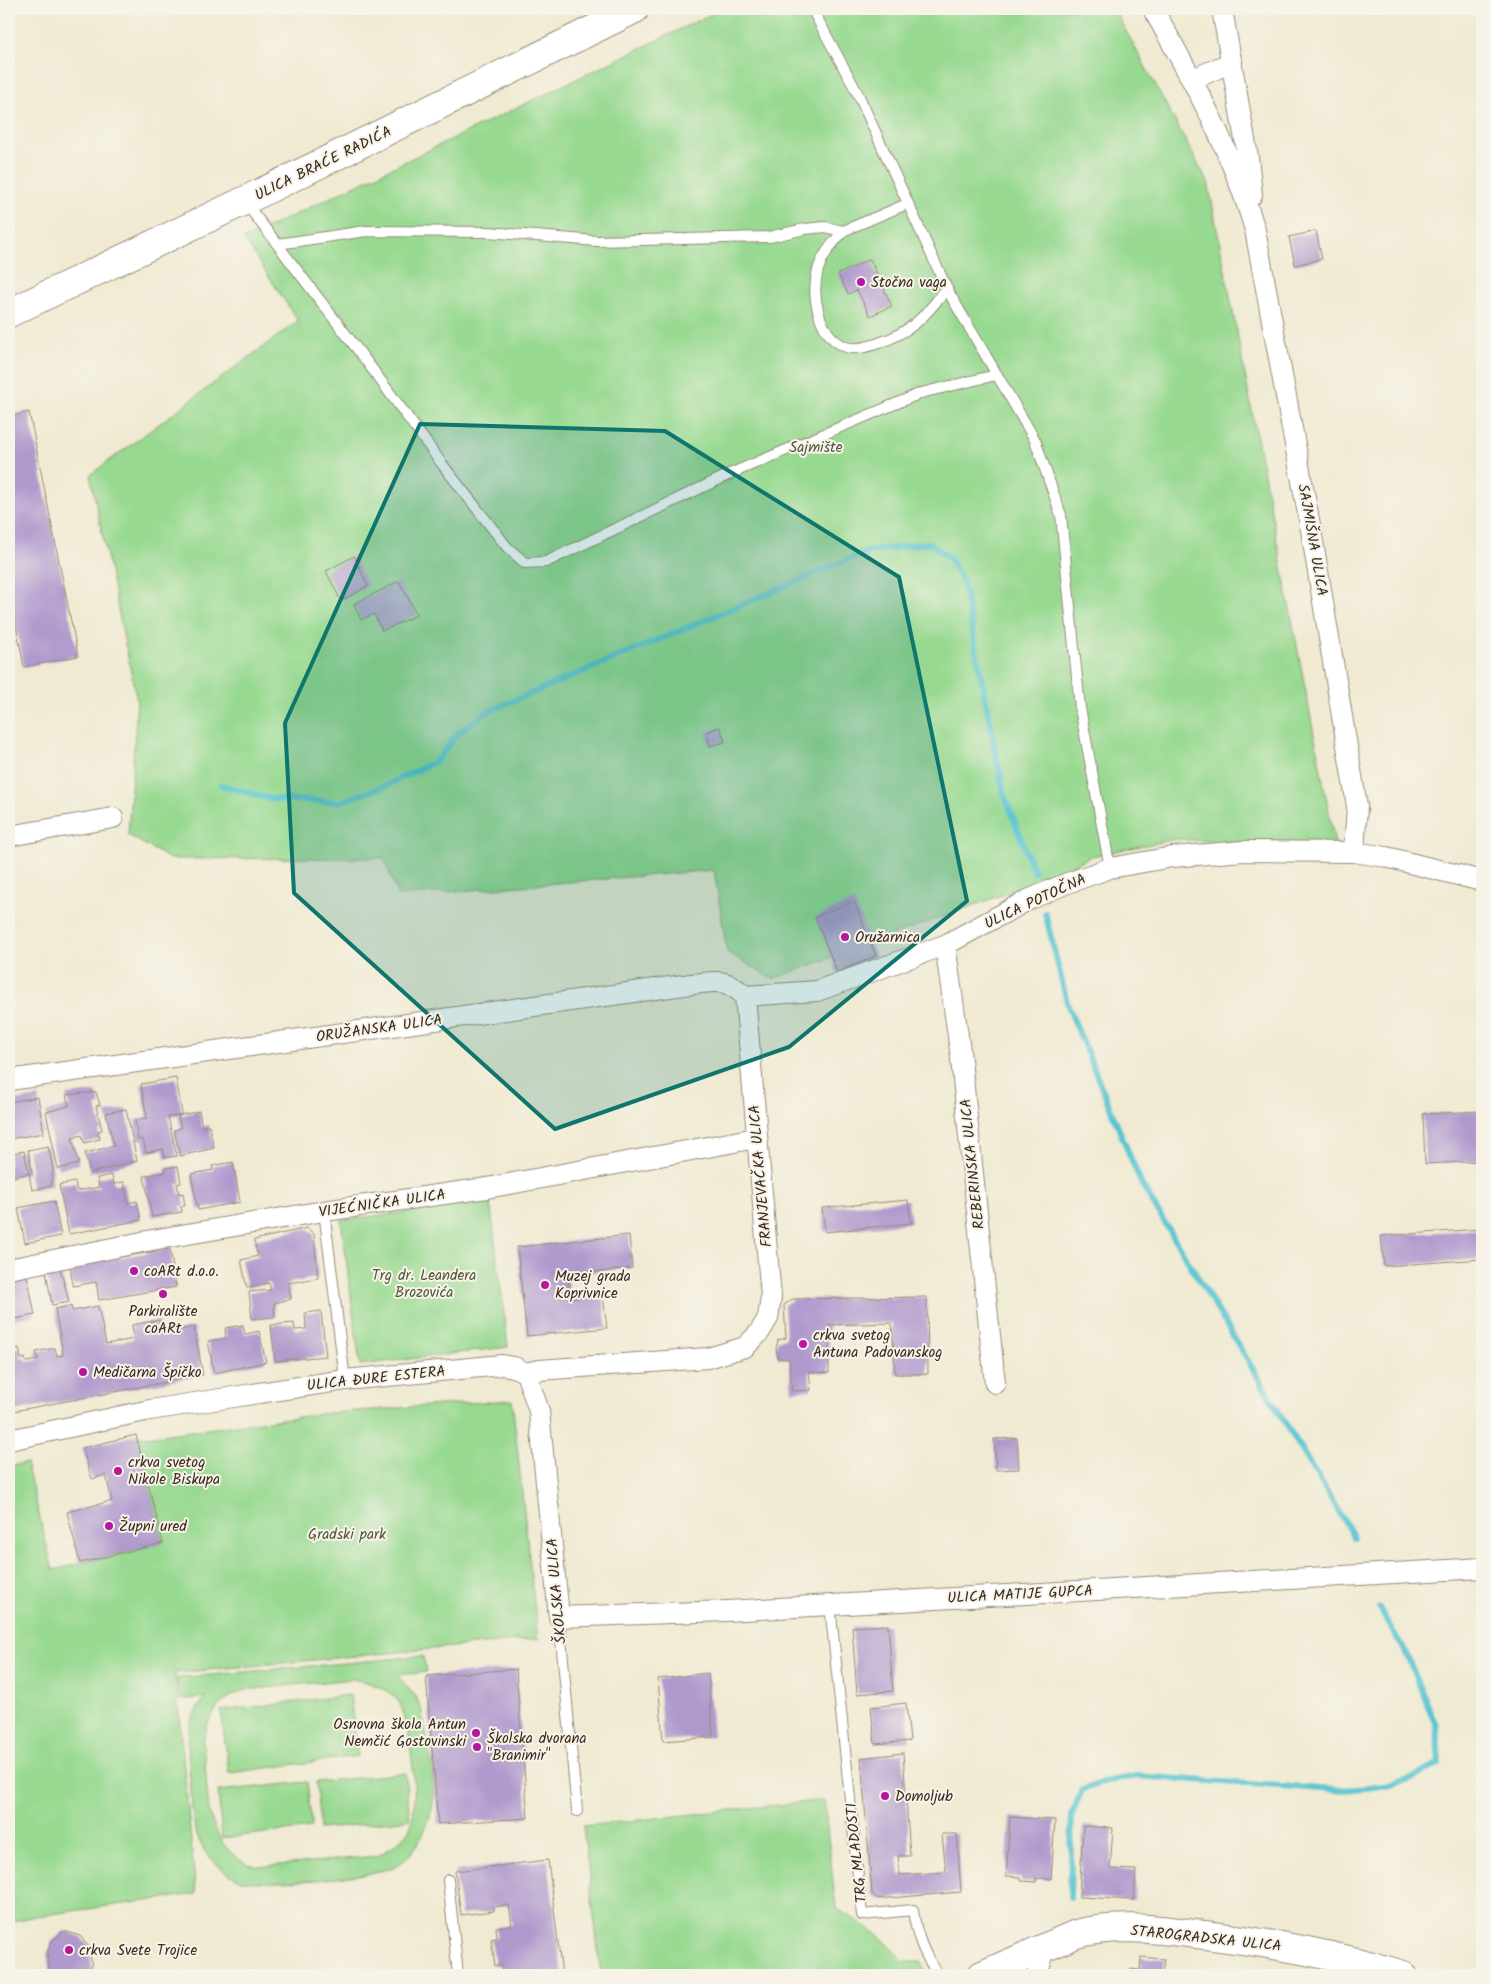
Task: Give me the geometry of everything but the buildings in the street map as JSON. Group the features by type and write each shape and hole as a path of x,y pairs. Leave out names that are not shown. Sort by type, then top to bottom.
{"main road":[{"name":"ULICA BRAĆE RADIĆA","path":"9,313 244,201 635,9"},
{"name":"STAROGRADSKA ULICA","path":"994,1973 1046,1946 1092,1930 1164,1930 1251,1941 1331,1955 1403,1975"}],"street":[{"name":"SAJMIŠNA ULICA","path":"1153,9 1203,99 1233,166 1255,230"},
{"name":"SAJMIŠNA ULICA","path":"1222,9 1248,156 1255,230 1312,530 1357,806 1354,852"},
{"path":"1193,79 1233,71 1225,95 1219,100 1203,99"},
{"path":"9,836 113,818"},
{"name":"ULICA POTOČNA","path":"745,996 817,992 945,945 1035,897 1065,884 1110,868 1173,857 1242,851 1354,852 1386,857 1482,881"},
{"name":"REBERINSKA ULICA","path":"945,945 960,1050 994,1383"},
{"name":"ORUŽANSKA ULICA","path":"9,1080 691,984 721,981 732,984 745,996"},
{"name":"FRANJEVAČKA ULICA","path":"745,996 771,1297 768,1318 759,1333 745,1347"},
{"name":"VIJEĆNIČKA ULICA","path":"9,1269 152,1240 324,1210 487,1188 756,1138"},
{"name":"ULICA ĐURE ESTERA","path":"9,1440 150,1410 345,1380 502,1365 514,1367 526,1373 539,1370 708,1358 745,1347"},
{"name":"ŠKOLSKA ULICA","path":"526,1373 539,1410 559,1617"},
{"name":"ULICA MATIJE GUPCA","path":"559,1617 830,1605 1482,1568"},
{"path":"1038,1975 1040,1958 1046,1946"}],"lane":[{"path":"812,9 858,94 947,288 1034,440 1061,515 1080,708 1110,868"},
{"path":"244,201 506,547 526,563 546,562 732,473 921,394 996,375"},
{"path":"278,244 366,231 488,232 596,242 769,237 824,227 842,230 907,204"},
{"path":"842,230 824,256 818,270 816,308 834,340 846,348 866,347 909,330 931,309 947,288"},
{"path":"324,1210 345,1380"},
{"name":"TRG MLADOSTI","path":"830,1605 862,1915 913,1910 916,1929 922,1946 939,1975"},
{"name":"ŠKOLSKA ULICA","path":"559,1617 577,1811"},
{"path":"448,1880 458,1975"}],"highlighted area":[{"path":"420,424 665,431 899,577 967,901 789,1047 555,1129 294,893 285,723"}],"green space":[{"name":"Sajmište","path":"722,9 1114,9 1208,182 1336,849 1176,839 1091,856 1051,877 773,979 727,952 714,870 398,896 384,858 170,859 128,835 137,701 90,475 298,321 244,239"},
{"name":"Trg dr. Leandera Brozovića","path":"490,1202 508,1347 360,1365 341,1220"},
{"name":"Gradski park","path":"512,1400 538,1639 175,1673 196,1894 37,1916 9,1922 9,1466 26,1463 53,1570 163,1543 136,1435 146,1437 328,1413"},
{"path":"423,1656 426,1672 397,1675 416,1697 421,1707 433,1777 433,1804 430,1816 422,1837 414,1849 398,1865 345,1877 321,1880 254,1882 241,1880 227,1873 202,1847 193,1817 188,1753 189,1733 194,1715 206,1697 180,1700 177,1678","holes":["352,1679 378,1686 390,1693 399,1702 403,1712 413,1766 414,1805 409,1830 399,1842 377,1856 259,1867 243,1862 231,1853 222,1842 209,1813 203,1741 208,1723 217,1708 231,1696 246,1690"]},
{"path":"350,1695 358,1756 229,1773 221,1711"},
{"path":"405,1773 410,1819 320,1829 316,1782"},
{"path":"307,1782 312,1828 222,1838 218,1791"},
{"path":"824,1800 836,1909 855,1919 882,1938 903,1962 922,1962 926,1975 601,1975 583,1826"}],"waterway":[{"path":"221,785 271,799 339,802 385,786 436,761 459,732 489,711 869,551 929,543 949,558 963,582 1004,794 1034,872"},
{"path":"1045,913 1068,1006 1142,1185 1354,1537"},
{"path":"1070,1897 1072,1814 1082,1790 1103,1782 1137,1776 1336,1790 1376,1787 1403,1781 1439,1763 1436,1725 1405,1651 1379,1608"}],"place":[{"name":"Stočna vaga","path":"861,282"},
{"name":"Oružarnica","path":"845,937"},
{"name":"coARt d.o.o.","path":"134,1271"},
{"name":"Muzej grada Koprivnice","path":"545,1285"},
{"name":"Parkiralište coARt","path":"163,1294"},
{"name":"crkva svetog Antuna Padovanskog","path":"803,1344"},
{"name":"Medičarna Špičko","path":"83,1372"},
{"name":"crkva svetog Nikole Biskupa","path":"118,1471"},
{"name":"Župni ured","path":"109,1526"},
{"name":"Osnovna škola Antun Nemčić Gostovinski","path":"476,1733"},
{"name":"Školska dvorana \"Branimir\"","path":"477,1747"},
{"name":"Domoljub","path":"885,1796"},
{"name":"crkva Svete Trojice","path":"69,1950"}]}
